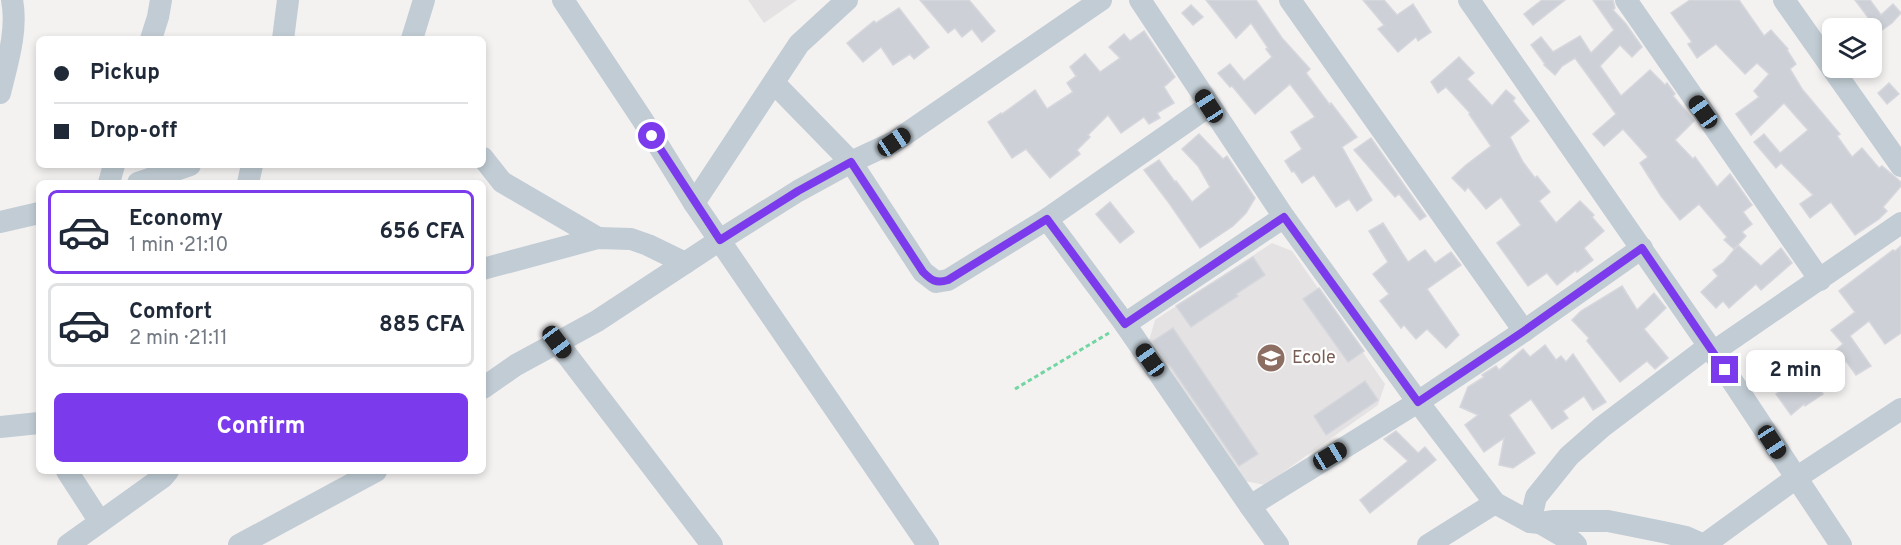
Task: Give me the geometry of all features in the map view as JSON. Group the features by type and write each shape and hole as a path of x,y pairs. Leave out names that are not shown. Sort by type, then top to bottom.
{"street":[{"path":"0,93 15,15 12,0"},
{"path":"152,36 159,16 161,0"},
{"path":"283,36 288,0"},
{"path":"413,36 424,0"},
{"path":"563,0 642,119 694,203 928,545"},
{"path":"694,203 799,44 847,0"},
{"path":"486,386 516,365 597,321 798,191 894,142 1101,0"},
{"path":"1140,0 1284,217 1418,402 1495,503 1576,545"},
{"path":"1290,0 1524,331"},
{"path":"1469,0 1711,349 1841,545"},
{"path":"1626,0 1820,280"},
{"path":"1784,0 1901,166"},
{"path":"774,83 851,162 923,272 936,282 948,280 1047,219 1209,106"},
{"path":"486,162 501,182 598,238"},
{"path":"147,180 181,168"},
{"path":"0,222 36,214"},
{"path":"1125,324 1284,217"},
{"path":"1047,219 1125,324 1278,545"},
{"path":"1535,523 1536,497 1569,456 1602,427 1711,349 1820,280 1901,223"},
{"path":"486,268 598,238 631,239 685,263"},
{"path":"1250,506 1418,402 1642,248"},
{"path":"557,342 712,545"},
{"path":"1535,523 1608,521 1663,531 1704,545 1796,478 1901,409"},
{"path":"0,427 36,423"},
{"path":"69,474 100,522"},
{"path":"68,545 166,474"},
{"path":"239,545 370,474"},
{"path":"1428,545 1495,503"}],"path":[{"path":"1015,388 1125,324"}],"shaded area":[{"path":"748,0 797,0 764,23"},
{"path":"1272,243 1292,251 1385,384 1378,405 1265,485 1245,481 1149,341 1155,320"}],"building":[{"path":"920,0 969,0 995,31 982,42 972,29 962,37 955,28 948,33"},
{"path":"1206,0 1256,0 1282,38 1310,69 1306,73 1357,137 1342,147 1372,200 1357,211 1349,199 1336,207 1314,175 1302,183 1294,171 1292,172 1285,161 1302,149 1291,132 1315,117 1290,84 1255,114 1218,73 1230,64 1244,81 1272,57 1251,23 1236,38"},
{"path":"1363,0 1384,0 1397,15 1413,4 1431,32 1418,41 1416,37 1398,52 1378,29 1384,25"},
{"path":"1542,0 1565,0 1533,25 1524,14"},
{"path":"1593,0 1613,0 1615,8 1613,10 1642,47 1632,57 1620,45 1600,66 1621,96 1650,70 1665,85 1667,83 1675,94 1673,96 1694,121 1675,140 1693,159 1695,157 1717,187 1730,174 1752,205 1743,212 1752,224 1742,232 1746,236 1734,249 1724,240 1727,237 1699,204 1680,220 1640,163 1648,157 1623,129 1604,146 1593,134 1616,114 1575,58 1562,66 1555,75 1544,65 1531,45 1541,37 1553,52 1580,36 1591,53 1614,30"},
{"path":"1690,0 1739,0 1764,36 1771,30 1788,49 1796,64 1790,69 1802,89 1840,134 1837,136 1852,157 1862,148 1879,168 1882,166 1901,182 1901,186 1883,207 1887,211 1879,219 1855,235 1831,202 1810,218 1800,204 1813,195 1781,163 1776,168 1754,142 1764,134 1780,153 1808,130 1784,103 1751,135 1736,114 1759,97 1754,91 1769,74 1757,63 1745,74 1716,44 1697,58 1688,44 1692,42 1671,13"},
{"path":"1855,0 1870,0 1881,15 1893,4 1901,13 1882,30 1882,18 1868,18"},
{"path":"1191,5 1203,17 1193,25 1182,13"},
{"path":"899,8 929,47 914,59 910,54 893,65 881,47 863,62 847,43 874,21 876,23"},
{"path":"1144,31 1175,77 1164,87 1174,103 1157,113 1160,118 1149,124 1144,117 1121,133 1108,115 1077,150 1080,154 1050,178 1026,149 1012,158 988,122 1035,90 1047,109 1073,92 1067,83 1076,76 1070,67 1085,54 1100,72 1120,58 1109,47 1124,34 1130,41"},
{"path":"1459,57 1474,73 1467,79 1492,106 1506,90 1515,98 1513,101 1529,121 1510,137 1523,162 1550,192 1539,201 1556,223 1580,201 1594,215 1592,217 1604,231 1584,248 1593,260 1557,285 1547,273 1528,286 1497,243 1521,225 1501,197 1486,209 1468,187 1465,191 1452,178 1491,146 1470,113 1446,87 1438,93 1431,82"},
{"path":"1889,83 1899,94 1887,104 1878,93"},
{"path":"1199,134 1223,159 1227,156 1255,198 1246,213 1233,226 1200,248 1144,170 1159,160 1192,202 1210,187 1198,166 1182,149"},
{"path":"1371,138 1426,216 1420,220 1399,194 1395,197 1354,150"},
{"path":"1110,202 1134,232 1120,243 1096,214"},
{"path":"1383,223 1408,262 1425,250 1435,263 1451,252 1461,265 1427,289 1459,335 1446,348 1427,329 1416,339 1404,325 1401,328 1380,301 1389,294 1373,274 1388,262 1369,231"},
{"path":"1738,245 1761,266 1781,248 1792,263 1761,290 1756,284 1729,308 1723,301 1716,308 1701,292 1718,276 1713,270 1724,262"},
{"path":"1901,246 1901,333 1885,344 1869,321 1850,336 1871,366 1856,375 1846,361 1817,384 1823,394 1805,406 1804,404 1791,415 1776,394 1791,384 1790,382 1809,372 1843,344 1831,330 1855,312 1839,291"},
{"path":"1253,257 1265,275 1191,327 1176,306"},
{"path":"1622,286 1637,310 1654,293 1666,308 1644,329 1668,358 1655,369 1647,361 1620,382 1587,341 1589,338 1572,320 1581,311"},
{"path":"1319,288 1364,351 1348,362 1303,299"},
{"path":"1173,328 1258,454 1239,466 1153,341"},
{"path":"1545,345 1556,360 1561,356 1566,362 1573,354 1606,402 1593,410 1584,396 1563,411 1568,418 1552,429 1531,399 1509,415 1535,453 1513,468 1499,465 1504,438 1484,452 1465,425 1478,415 1460,407 1468,387 1484,377 1482,375 1496,366 1499,370 1523,349 1530,357"},
{"path":"1365,381 1378,400 1326,435 1314,416"},
{"path":"1396,431 1418,453 1425,447 1436,460 1370,513 1360,500 1408,461 1384,439"}],"place":[{"name":"Ecole","path":"1271,358"}],"route":[{"path":"652,136 720,240 798,191 851,162 923,272 936,282 948,280 1047,219 1125,324 1284,217 1418,402 1642,248 1725,370"}]}
